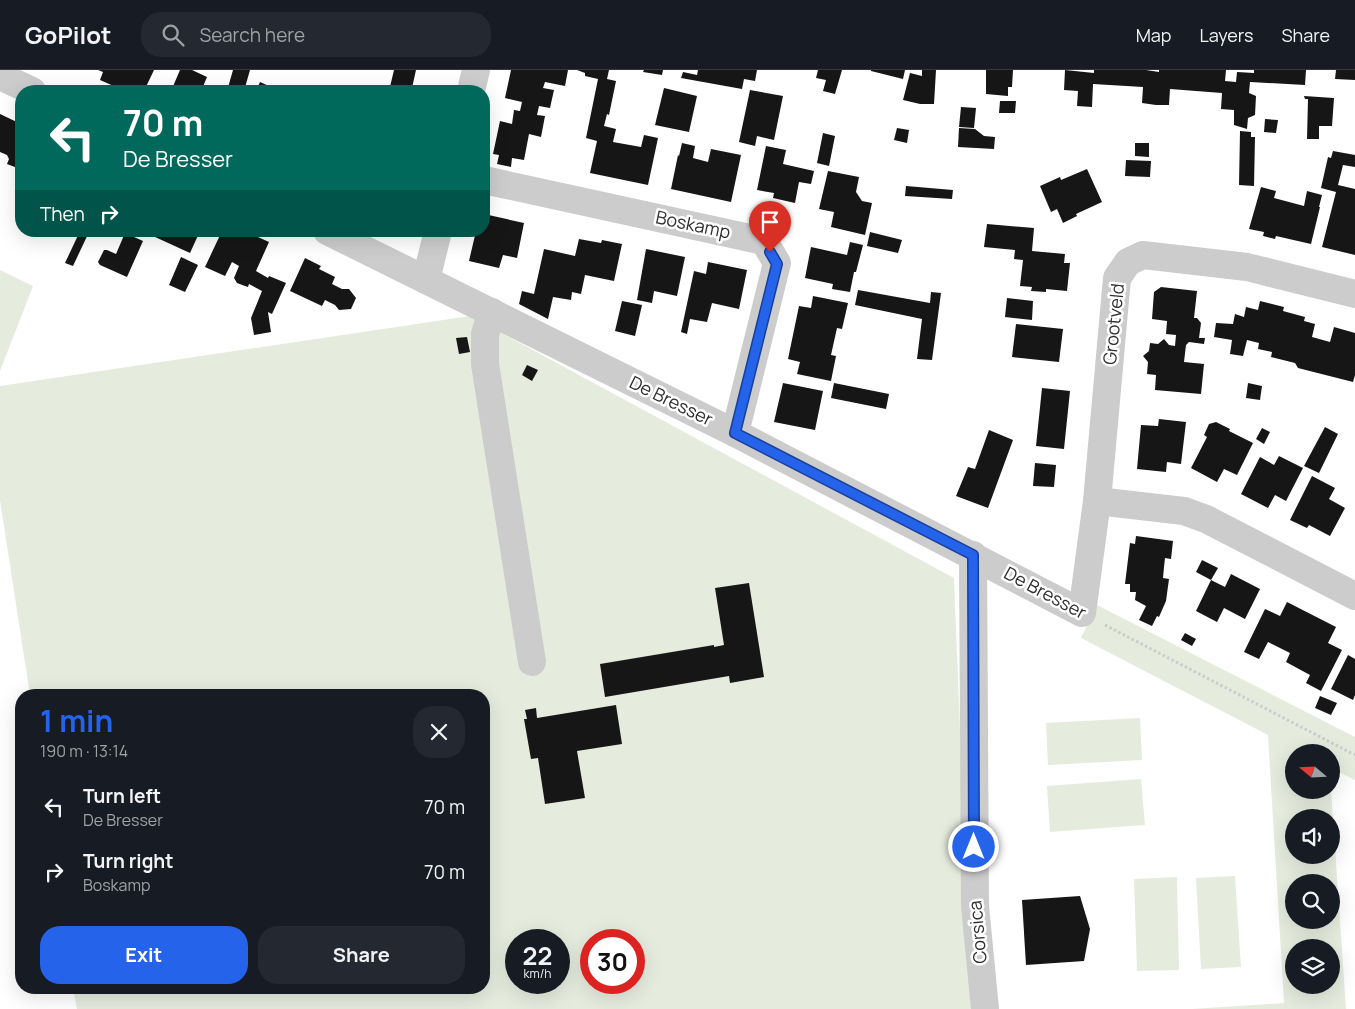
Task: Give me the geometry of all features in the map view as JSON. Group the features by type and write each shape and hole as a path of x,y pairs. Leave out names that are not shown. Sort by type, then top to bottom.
{"street":[{"path":"472,85 476,70"},
{"path":"0,76 19,85"},
{"name":"Boskamp","path":"490,181 764,241 777,264 735,433"},
{"name":"De Bresser","path":"339,237 735,433 1082,613"},
{"path":"426,280 437,237"},
{"name":"Grootveld","path":"1082,613 1097,501 1117,278 1128,262 1143,255 1247,267 1355,294"},
{"path":"492,312 485,334 485,364 532,662"},
{"path":"1097,501 1184,511 1206,519 1355,596"},
{"name":"Corsica","path":"973,555 975,906 986,1009"}],"path":[{"name":"De Bresser","path":"1082,613 1355,755"}],"shaded area":[{"path":"0,270 33,286 0,371"},
{"path":"470,316 954,578 971,1009 77,1009 74,994 490,994 490,689 29,689 0,500 0,386"},
{"path":"1097,605 1355,737 1355,780 1340,772 1340,744 1285,744 1285,799 1332,799 1332,809 1285,809 1285,864 1336,864 1337,874 1285,874 1285,929 1340,929 1340,921 1346,1009 1192,1009 1284,1003 1268,735 1081,638"},
{"path":"1140,718 1142,760 1048,765 1046,723"},
{"path":"1141,779 1145,825 1050,832 1047,786"},
{"path":"1235,876 1241,967 1201,969 1196,878"},
{"path":"1177,877 1179,970 1137,971 1134,879"}],"building":[{"path":"98,70 154,70 147,85 111,85 100,80 103,72"},
{"path":"180,70 192,70 207,77 204,85 174,85"},
{"path":"233,70 250,70 246,85 229,85"},
{"path":"394,70 416,70 413,85 390,85"},
{"path":"511,70 568,70 565,86 545,82 543,88 554,90 550,108 539,106 537,115 545,116 541,137 529,134 524,160 512,158 511,167 497,164 499,155 493,154 500,121 512,124 514,110 520,111 522,102 505,98"},
{"path":"577,70 609,70 607,79 616,81 609,115 607,114 604,126 616,129 613,142 641,147 644,135 658,138 648,185 590,173 597,141 586,138 598,79 585,76 585,73"},
{"path":"644,70 663,70 662,75 643,72"},
{"path":"698,70 757,70 755,81 744,79 742,89 681,78 683,72 697,75"},
{"path":"818,70 842,70 835,94 823,91 826,80 816,78"},
{"path":"871,70 905,70 903,79 871,71"},
{"path":"922,70 936,70 934,104 920,104 903,100 910,73 922,76"},
{"path":"986,70 1013,70 1012,87 1008,87 1008,96 986,94"},
{"path":"1065,70 1094,73 1094,70 1146,70 1159,72 1159,70 1226,70 1225,81 1236,82 1237,72 1254,73 1254,70 1306,70 1305,85 1250,82 1249,93 1256,96 1255,115 1248,118 1247,129 1234,125 1234,110 1221,109 1222,93 1170,89 1169,105 1156,105 1142,103 1143,87 1093,84 1092,107 1077,106 1078,91 1064,90"},
{"path":"1336,70 1355,70 1355,80 1335,79"},
{"path":"664,88 697,96 689,132 655,125"},
{"path":"750,90 783,96 774,140 757,136 755,146 739,142"},
{"path":"1304,96 1334,98 1332,126 1319,126 1319,139 1307,139 1308,99 1305,99"},
{"path":"1000,101 1016,101 1015,113 999,113"},
{"path":"961,107 976,108 974,128 959,127"},
{"path":"0,114 15,121 15,167 7,164 9,159 7,155 0,152"},
{"path":"1265,119 1278,120 1276,133 1264,132"},
{"path":"897,128 909,130 907,143 894,140"},
{"path":"959,128 975,129 984,136 995,137 994,149 958,147"},
{"path":"1240,131 1251,132 1251,137 1255,137 1254,186 1239,185"},
{"path":"823,133 835,136 829,166 817,163"},
{"path":"682,143 695,146 693,158 708,162 711,149 741,155 731,202 671,189"},
{"path":"1135,143 1149,143 1149,157 1135,156"},
{"path":"766,146 786,150 783,164 814,171 811,184 799,182 795,203 773,198 774,193 757,190"},
{"path":"1333,151 1355,155 1355,167 1343,165 1338,185 1355,189 1355,255 1322,247 1336,192 1321,188 1328,157 1331,158"},
{"path":"1126,160 1151,161 1150,177 1125,176"},
{"path":"1087,169 1102,202 1076,214 1077,216 1063,223 1057,209 1051,212 1040,186 1060,177 1061,180"},
{"path":"828,171 859,177 856,192 862,201 872,203 865,235 831,227 834,212 819,209"},
{"path":"906,186 953,190 952,199 905,196"},
{"path":"1261,187 1276,191 1274,198 1304,206 1307,191 1322,195 1311,244 1276,236 1275,239 1263,236 1264,232 1249,229"},
{"path":"490,215 524,223 517,258 503,255 499,268 469,261 475,237 490,237"},
{"path":"987,224 1034,228 1032,251 1065,254 1064,263 1070,263 1067,291 1046,289 1046,292 1031,291 1032,287 1020,286 1023,260 1014,259 1015,250 984,247"},
{"path":"870,232 902,240 898,253 867,246"},
{"path":"77,237 87,237 73,266 65,263"},
{"path":"123,237 134,237 143,241 127,277 100,265 98,262 104,250 116,254"},
{"path":"155,237 197,237 190,253"},
{"path":"219,237 258,237 269,242 256,271 268,278 269,276 286,283 272,314 268,312 271,332 254,335 251,318 262,291 249,284 248,287 237,283 234,278 239,266 232,262 225,276 205,267"},
{"path":"579,239 601,243 602,240 622,244 614,281 585,275 581,294 572,292 571,300 553,297 548,319 519,304 522,291 534,294 544,249 575,256"},
{"path":"850,242 863,245 850,292 832,289 833,284 805,278 811,247 847,255"},
{"path":"646,249 685,257 677,296 654,291 652,303 637,300"},
{"path":"181,257 198,265 185,292 169,285"},
{"path":"305,258 321,266 319,269 335,277 332,284 342,289 349,289 356,298 351,309 339,310 335,305 325,300 322,306 290,291"},
{"path":"708,262 747,270 739,309 712,303 707,322 690,319 687,334 681,332 694,271 706,274"},
{"path":"1161,287 1197,291 1194,318 1197,318 1201,323 1199,338 1205,338 1204,344 1189,342 1186,345 1184,362 1204,364 1201,394 1155,390 1156,375 1147,374 1148,362 1143,356 1149,351 1150,343 1158,344 1164,339 1169,345 1175,346 1176,335 1166,334 1167,321 1152,319 1154,292"},
{"path":"858,290 930,303 931,292 941,293 932,360 917,359 922,319 855,305"},
{"path":"813,296 848,303 842,329 837,328 831,355 836,356 831,381 797,374 800,362 788,359 799,306 811,308"},
{"path":"1007,298 1033,301 1032,320 1005,317"},
{"path":"622,301 642,305 635,336 615,331"},
{"path":"1260,301 1284,307 1283,311 1305,317 1304,321 1315,324 1312,337 1330,342 1334,327 1355,333 1355,375 1353,382 1298,368 1295,363 1271,357 1272,352 1258,349 1259,343 1247,340 1243,356 1230,354 1232,340 1214,337 1216,323 1233,324 1235,314 1244,317 1246,307 1258,310"},
{"path":"1016,324 1063,329 1059,362 1012,357"},
{"path":"467,337 470,352 459,354 456,338"},
{"path":"527,365 538,370 532,381 522,375"},
{"path":"783,383 823,391 815,430 774,422"},
{"path":"834,383 889,394 886,409 831,398"},
{"path":"1248,383 1262,386 1260,400 1246,398"},
{"path":"1042,388 1070,391 1064,449 1036,446"},
{"path":"1159,419 1186,422 1181,464 1167,462 1166,472 1137,469 1141,425 1158,426"},
{"path":"1216,422 1253,443 1237,475 1224,469 1217,482 1191,468 1207,437 1204,435 1209,424"},
{"path":"1325,427 1338,434 1319,473 1304,466"},
{"path":"1262,428 1270,432 1264,444 1256,439"},
{"path":"989,430 1013,440 988,508 956,496 968,467 975,469"},
{"path":"1279,456 1303,468 1286,501 1275,495 1268,508 1241,494 1260,457 1274,465"},
{"path":"1035,463 1056,465 1054,487 1033,486"},
{"path":"1312,476 1335,488 1329,499 1345,508 1330,536 1309,525 1307,528 1290,520"},
{"path":"1136,536 1173,541 1171,559 1165,558 1163,578 1169,579 1166,601 1159,617 1157,616 1152,626 1139,620 1146,606 1135,600 1136,592 1130,592 1130,584 1125,584 1130,543 1135,544"},
{"path":"1202,560 1218,568 1211,580 1196,572"},
{"path":"1231,574 1260,589 1245,619 1224,608 1217,622 1196,611 1211,580 1225,587"},
{"path":"749,583 764,677 730,683 729,676 605,697 600,664 714,645 714,647 724,645 715,588"},
{"path":"1287,602 1336,627 1328,643 1342,650 1321,691 1306,683 1310,675 1286,662 1290,653 1268,642 1259,659 1244,652 1265,609 1280,616"},
{"path":"1185,633 1196,639 1192,646 1181,640"},
{"path":"1348,655 1355,659 1355,695 1353,700 1331,689"},
{"path":"1320,696 1337,703 1331,715 1315,708"},
{"path":"616,705 622,744 577,751 585,798 545,804 538,758 531,759 524,719 527,719 525,710 536,708 537,718"},
{"path":"1080,896 1090,929 1084,961 1026,965 1022,900"}],"route":[{"path":"770,252 777,264 735,433 973,555 974,847"}]}
